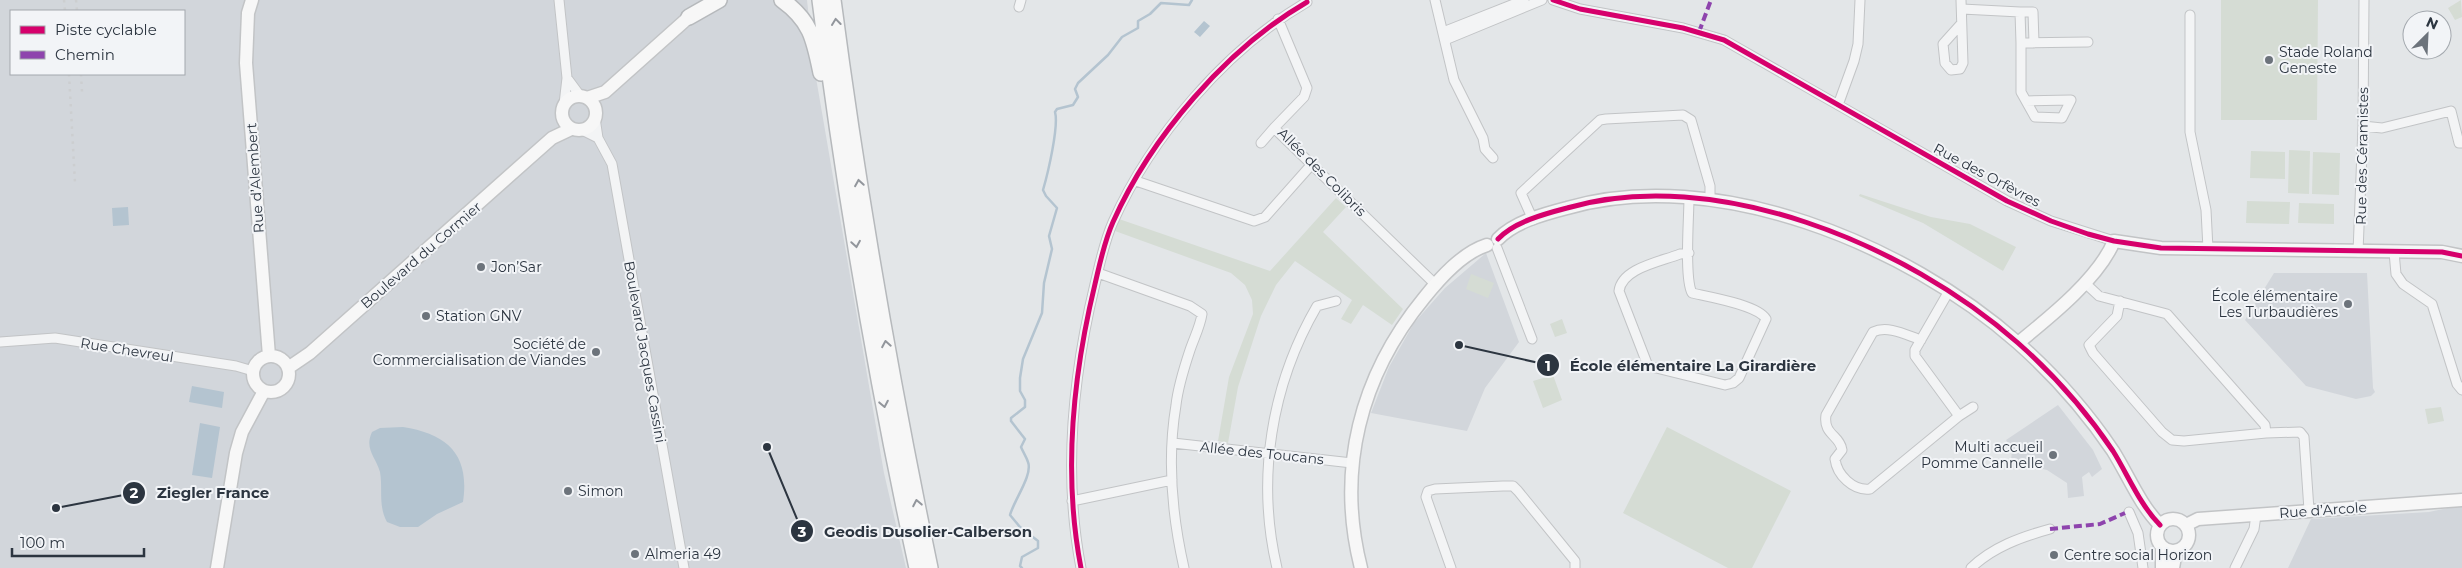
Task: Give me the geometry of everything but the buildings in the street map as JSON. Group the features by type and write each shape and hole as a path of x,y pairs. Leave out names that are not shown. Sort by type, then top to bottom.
{"highway":[{"path":"689,17 708,0"},
{"path":"689,17 719,0"},
{"path":"782,0 804,18 810,32 818,56 832,134 839,144"},
{"path":"820,0 839,144 879,380 917,568"},
{"path":"833,0 876,287 930,568"}],"street":[{"name":"Rue d’Alembert","path":"252,0 248,13 246,63 269,356"},
{"path":"558,0 567,78 563,110 566,125 598,138"},
{"path":"1435,0 1459,93 1484,138 1485,149 1493,158"},
{"path":"1444,36 1524,0"},
{"path":"1444,36 1542,0"},
{"name":"Rue des Orfèvres","path":"1553,0 1580,9 1683,28 1724,40 1941,165 2007,200 2051,221 2114,241 2161,248 2442,252 2462,256"},
{"path":"1838,105 1858,44 1860,0"},
{"name":"Rue des Céramistes","path":"2358,252 2364,126 2364,0"},
{"path":"1081,568 1073,525 1072,501 1077,379 1098,273 1112,224 1136,181 1173,123 1197,95 1227,62 1278,19 1307,2"},
{"path":"1961,24 1962,4 2033,12 2034,43"},
{"path":"2020,12 2021,92 2035,117 2062,118 2071,100 2026,100"},
{"path":"2190,15 2190,132 2206,210 2208,249"},
{"path":"576,130 588,128 605,92 689,17"},
{"name":"Allée des Colibris","path":"1278,19 1307,88 1304,97 1274,128 1435,284"},
{"path":"2021,43 2088,42"},
{"path":"567,78 584,97 592,102 595,114"},
{"path":"563,110 574,97 584,97 605,92"},
{"name":"Boulevard du Cormier","path":"552,138 563,110"},
{"path":"2364,126 2382,128 2451,111 2459,143 2462,143"},
{"name":"Boulevard Jacques Cassini","path":"595,114 598,138 612,164 684,568"},
{"path":"1533,220 1521,193 1600,120 1606,119 1683,115 1691,120 1710,186 1710,200"},
{"path":"1261,143 1274,128"},
{"name":"Boulevard du Cormier","path":"288,368 310,353 552,138 576,130"},
{"path":"1136,181 1254,222 1265,217 1312,164"},
{"path":"1360,568 1352,529 1352,463 1366,397 1379,365 1397,333 1435,284 1459,262 1494,244 1502,234 1533,220 1581,204 1642,194 1710,200 1764,211 1840,234 1882,253 1949,291 2018,343 2068,392 2123,466 2143,501 2160,525"},
{"path":"1689,253 1680,254 1626,275 1620,282 1619,291 1648,366 1725,385 1734,383 1739,378 1766,319 1762,313 1752,309 1692,293 1688,286 1689,253 1690,198"},
{"path":"2018,343 2085,283 2108,257 2114,241"},
{"path":"1494,244 1532,339"},
{"name":"Rue des Orfèvres","path":"2442,252 2462,247"},
{"path":"2394,252 2396,274 2403,284 2432,304 2457,384 2462,390"},
{"path":"1098,273 1190,306 1202,314 1184,369 1176,405 1173,444 1172,480 1174,512 1184,568"},
{"path":"2085,283 2099,296 2167,314 2265,425 2266,433"},
{"path":"1949,291 1915,350 1915,356 1960,416"},
{"path":"1277,568 1270,537 1267,500 1269,454 1279,396 1305,327 1317,306 1336,301"},
{"path":"2120,301 2116,316 2089,345 2162,432 2172,440 2184,441 2266,433 2300,432 2304,437 2309,510"},
{"path":"1921,340 1892,330 1881,329 1873,332 1826,415 1824,424 1842,445 1842,450 1834,459 1836,468 1852,485 1861,490 1870,489 1972,407"},
{"name":"Rue Chevreul","path":"0,342 55,338 236,366 253,371"},
{"path":"269,356 280,359 288,368 289,378 284,387 275,392 264,391 255,383 253,371 258,361 269,356"},
{"path":"217,568 236,453 242,432 264,391"},
{"name":"Allée des Toucans","path":"1173,444 1352,463"},
{"path":"1072,501 1172,480"},
{"path":"1451,568 1426,497 1428,491 1435,489 1503,486 1513,486 1518,491 1575,561 1575,568"},
{"name":"Rue d’Arcole","path":"2186,525 2198,519 2462,500"},
{"path":"2143,501 2127,513 2138,533 2143,568"},
{"path":"2235,568 2254,529 2256,515"},
{"path":"2162,568 2162,547 2157,535 2160,525 2173,519 2186,525 2189,530 2188,541 2185,546 2176,552 2173,568"},
{"path":"1971,568 1983,557 2008,544 2050,528"},
{"path":"2162,547 2176,552"}],"shaded area":[{"path":"0,0 807,0 815,72 884,473 906,568 0,568"},
{"name":"Stade Roland Geneste","path":"2221,0 2318,0 2317,120 2221,120"},
{"path":"2461,0 2462,17 2455,20 2452,10 2448,8"},
{"path":"2289,150 2310,151 2309,194 2288,193"},
{"path":"2251,151 2285,152 2285,179 2250,178"},
{"path":"2313,152 2340,153 2339,195 2312,194"},
{"path":"1860,194 1931,217 1970,224 2016,247 2003,271 1923,223 1859,196"},
{"path":"1336,198 1346,207 1323,232 1403,309 1392,325 1363,305 1351,324 1341,319 1352,300 1295,261 1276,285 1261,316 1238,387 1228,443 1218,441 1229,377 1253,314 1252,300 1245,285 1231,273 1115,231 1119,219 1270,271"},
{"path":"2247,201 2290,202 2289,224 2246,223"},
{"path":"2299,203 2334,204 2334,224 2298,223"},
{"path":"1486,253 1519,342 1485,388 1467,431 1371,413 1389,367 1414,323 1445,288"},
{"path":"2274,273 2367,273 2373,388 2375,392 2371,396 2356,399 2306,386 2245,320"},
{"path":"1471,274 1494,283 1488,298 1466,289"},
{"path":"1562,319 1567,333 1555,337 1550,324"},
{"path":"1553,375 1562,400 1543,408 1533,381"},
{"name":"Multi accueil Pomme Cannelle","path":"2058,405 2093,450 2102,469 2092,477 2089,472 2082,477 2084,496 2068,498 2067,483 2047,470 2011,461 2012,449 2006,440"},
{"path":"2441,407 2444,421 2428,424 2425,409"},
{"path":"1667,427 1791,491 1752,568 1728,568 1623,513"},
{"path":"2462,505 2462,568 2288,568 2311,519 2429,512"}],"water":[{"path":"1204,21 1210,26 1200,37 1194,32"},
{"path":"128,207 129,225 113,226 112,208"},
{"path":"192,386 224,392 222,408 189,402"},
{"path":"200,423 220,427 212,478 192,475"},
{"path":"403,427 419,430 444,441 459,459 463,471 463,502 437,514 418,527 400,527 387,522 382,504 380,472 369,443 372,432 380,428"}],"waterway":[{"path":"1022,568 1020,566 1022,557 1038,548 1038,541 1020,527 1010,515 1026,481 1029,467 1021,447 1025,439 1011,421 1011,418 1025,407 1025,400 1020,391 1023,359 1042,313 1044,283 1052,249 1049,236 1057,208 1043,190 1056,128 1055,112 1057,109 1073,105 1078,97 1075,89 1078,83 1108,55 1122,37 1138,28 1138,21 1150,14 1161,3 1189,5 1192,0"}],"railway":[{"path":"64,0 65,10"},
{"path":"76,0 77,10"},
{"path":"69,75 75,183"},
{"path":"81,75 82,92"}],"marked path":[{"path":"1699,32 1711,0"},
{"path":"2050,529 2100,524 2125,513"}],"cycle path":[{"path":"1553,0 1580,9 1683,28 1724,40 2007,201 2051,221 2088,234 2114,241 2161,248 2442,252 2462,256"},
{"path":"1081,568 1072,497 1073,425 1076,389 1087,319 1105,245 1113,222 1148,158 1194,98 1248,44 1277,21 1307,2"},
{"path":"1498,239 1521,223 1567,208 1624,197 1684,197 1745,206 1806,222 1865,245 1921,274 1973,307 2031,355 2056,380 2092,422 2113,451 2146,508 2160,525"}],"place":[{"name":"Stade Roland Geneste","path":"2269,60"},
{"name":"Jon’Sar","path":"481,267"},
{"name":"École élémentaire Les Turbaudières","path":"2348,304"},
{"name":"Station GNV","path":"426,316"},
{"name":"École élémentaire La Girardière","path":"1459,345"},
{"name":"Société de Commercialisation de Viandes","path":"596,352"},
{"name":"Geodis Dusolier-Calberson","path":"767,447"},
{"name":"Multi accueil Pomme Cannelle","path":"2053,455"},
{"name":"Simon","path":"568,491"},
{"name":"Ziegler France","path":"56,508"},
{"name":"Almeria 49","path":"635,554"},
{"name":"Centre social Horizon","path":"2054,555"}]}
